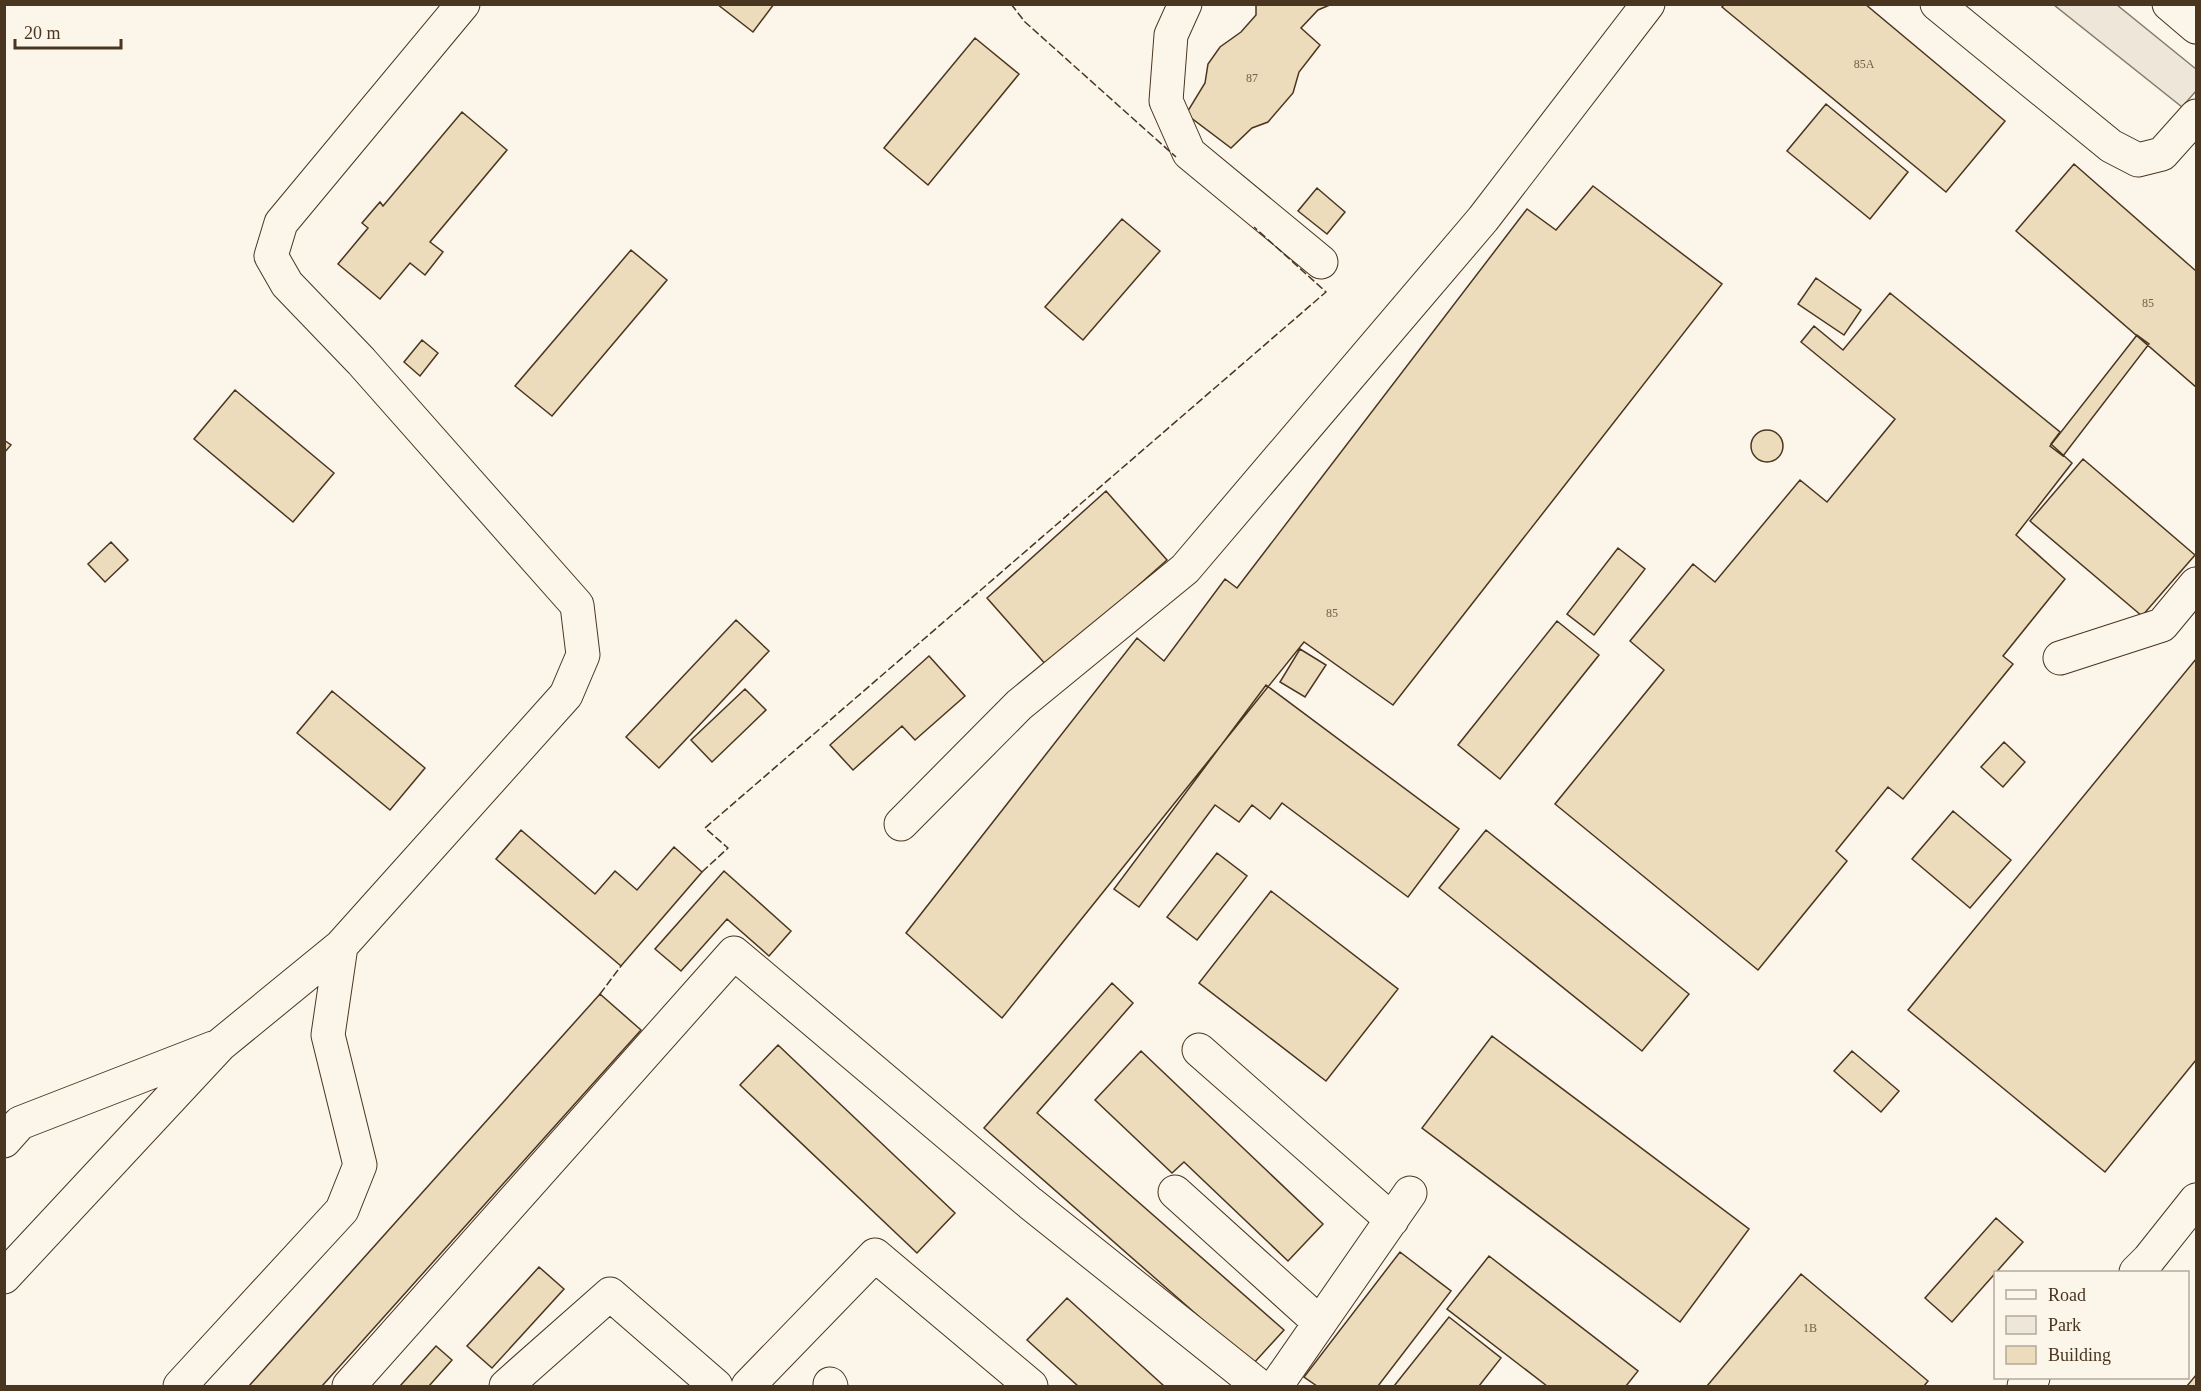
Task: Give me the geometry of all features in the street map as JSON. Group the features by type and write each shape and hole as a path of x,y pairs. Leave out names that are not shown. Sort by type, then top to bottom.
{"street":[{"path":"4,1277 220,1045 341,946 566,695 584,655 577,605 361,361 288,284 271,256 281,223 463,4"},
{"path":"1185,4 1171,35 1166,101 1189,153 1321,262"},
{"path":"901,824 1019,705 1185,569 1483,219 1648,4"},
{"path":"1936,4 2111,146 2138,160 2162,154 2196,116"},
{"path":"2169,4 2196,27"},
{"path":"2060,658 2162,625 2196,584"},
{"path":"180,1386 342,1210 360,1165 328,1035 341,946"},
{"path":"349,1386 734,952 1030,1203 1259,1386"},
{"path":"4,1141 21,1123 220,1045"},
{"path":"1199,1050 1392,1220"},
{"path":"1175,1192 1320,1323"},
{"path":"1276,1386 1410,1193"},
{"path":"2137,1271 2196,1200"},
{"path":"748,1386 875,1255 1031,1386"},
{"path":"506,1386 610,1294 716,1386"}],"green space":[{"path":"2054,5 2117,5 2196,69 2196,91 2182,107"}],"building":[{"path":"717,4 774,4 753,32"},
{"path":"1256,4 1332,4 1318,10 1301,28 1320,45 1299,72 1293,93 1268,122 1252,128 1231,148 1186,114 1205,83 1208,64 1220,47 1241,32 1256,15"},
{"path":"1725,4 1865,4 2005,121 1946,192 1722,7"},
{"path":"975,38 1019,74 928,185 884,148"},
{"path":"1826,104 1908,172 1870,219 1787,151"},
{"path":"462,112 507,150 430,242 443,252 425,275 410,263 380,299 338,264 368,228 362,223 380,202 383,206"},
{"path":"2074,164 2196,271 2196,387 2016,231"},
{"path":"1593,186 1722,284 1393,705 1304,642 1002,1018 906,933 1137,638 1164,661 1225,579 1237,588 1527,209 1556,230"},
{"path":"1317,188 1345,212 1327,234 1298,211"},
{"path":"1122,219 1160,251 1083,340 1045,307"},
{"path":"631,250 667,280 552,416 515,386"},
{"path":"1816,278 1861,310 1844,335 1798,304"},
{"path":"1890,293 2060,432 2051,444 2072,463 2016,535 2065,579 2003,656 2013,664 1903,799 1888,787 1836,851 1847,861 1758,970 1555,804 1664,670 1630,641 1693,564 1715,582 1800,480 1827,502 1895,419 1801,342 1814,326 1843,350"},
{"path":"2137,335 2149,344 2063,456 2050,446"},
{"path":"422,340 438,353 420,376 404,362"},
{"path":"235,390 334,473 293,522 194,439"},
{"path":"1767,430 1778,435 1783,446 1778,457 1767,462 1756,457 1751,446 1756,435"},
{"path":"4,440 11,445 4,453"},
{"path":"2083,459 2195,555 2142,616 2030,521"},
{"path":"1106,491 1167,560 1047,666 987,598"},
{"path":"111,542 128,560 105,582 88,564"},
{"path":"1618,548 1645,569 1594,635 1567,614"},
{"path":"736,620 769,651 659,768 626,737"},
{"path":"1557,621 1599,655 1500,779 1458,745"},
{"path":"1300,649 1326,665 1305,697 1280,682"},
{"path":"929,656 965,696 915,740 902,726 853,770 830,745"},
{"path":"2196,659 2196,1060 2105,1172 1908,1010"},
{"path":"1266,685 1459,829 1408,897 1282,803 1270,819 1252,805 1239,822 1215,805 1139,907 1114,889"},
{"path":"745,689 766,710 712,762 691,740"},
{"path":"332,691 425,768 390,810 297,733"},
{"path":"2004,742 2025,762 2003,787 1981,767"},
{"path":"1953,811 2011,860 1970,908 1912,859"},
{"path":"521,830 595,894 615,871 637,890 674,847 702,872 621,966 496,859"},
{"path":"1486,830 1689,994 1642,1051 1439,888"},
{"path":"1217,853 1247,876 1197,940 1167,917"},
{"path":"724,871 791,931 769,956 727,919 681,971 655,949"},
{"path":"1271,891 1398,989 1326,1081 1199,983"},
{"path":"1112,983 1133,1003 1037,1113 1284,1330 1253,1364 984,1128"},
{"path":"600,994 641,1030 322,1386 249,1386"},
{"path":"1492,1036 1749,1229 1680,1322 1422,1128"},
{"path":"778,1045 955,1213 917,1253 740,1085"},
{"path":"1141,1051 1323,1224 1288,1261 1184,1162 1172,1173 1095,1100"},
{"path":"1852,1051 1899,1091 1881,1112 1834,1071"},
{"path":"1996,1218 2023,1242 1997,1271 1994,1271 1994,1275 1952,1322 1925,1298"},
{"path":"1400,1252 1451,1291 1378,1386 1317,1386 1304,1377"},
{"path":"1489,1256 1638,1371 1626,1386 1547,1386 1447,1309"},
{"path":"539,1267 564,1289 492,1368 467,1346"},
{"path":"1801,1274 1928,1381 1924,1386 1707,1386"},
{"path":"1067,1298 1164,1386 1078,1386 1027,1340"},
{"path":"1449,1317 1501,1358 1479,1386 1394,1386"},
{"path":"436,1346 452,1360 429,1386 400,1386"},
{"path":"2196,1375 2196,1386 2187,1386"}],"fence":[{"path":"1011,4 1025,22 1176,157"},
{"path":"702,872 728,848 705,828 1326,292 1254,227"},
{"path":"600,994 621,966"}]}
